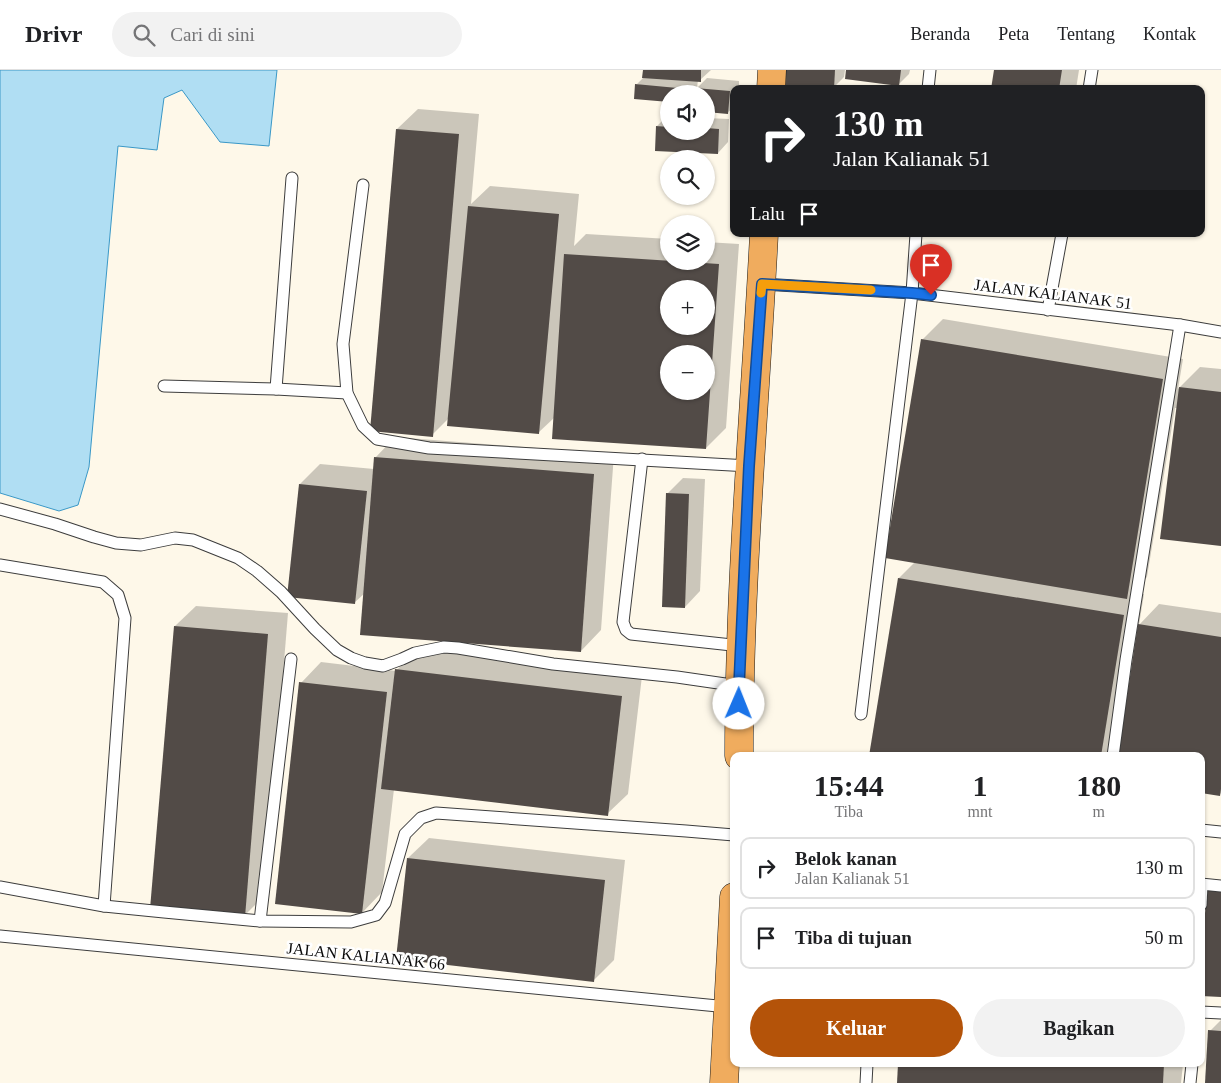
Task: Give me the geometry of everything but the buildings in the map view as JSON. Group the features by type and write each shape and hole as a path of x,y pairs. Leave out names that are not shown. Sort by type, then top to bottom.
{"highway":[{"path":"771,85 772,70"},
{"path":"739,752 739,686 749,466 764,237"},
{"path":"724,1083 730,970"}],"lane":[{"path":"928,85 930,70"},
{"path":"1090,85 1092,70"},
{"path":"276,389 292,178"},
{"path":"363,185 344,344 347,393 363,426 377,440 430,448 749,466"},
{"path":"861,714 912,293 916,237"},
{"path":"1048,310 1061,237"},
{"name":"JALAN KALIANAK 51","path":"762,284 912,293 1180,325 1221,332"},
{"path":"1114,752 1127,650 1180,325"},
{"path":"164,386 347,393"},
{"path":"642,459 623,622 626,630 632,634 741,646"},
{"path":"0,509 116,543 141,545 175,538 193,540 238,558 257,571 280,592 337,650 350,658 365,663 383,666 415,653 444,647 553,664 677,677 739,686"},
{"path":"0,565 103,582 118,595 125,618 104,906"},
{"path":"260,921 291,659"},
{"path":"0,887 104,906 260,921 351,922 376,915 385,903 405,834 421,818 436,813 730,835"},
{"path":"1205,830 1221,832"},
{"path":"1205,884 1221,886"},
{"name":"JALAN KALIANAK 66","path":"0,936 728,1007"},
{"path":"1205,1012 1221,1013"},
{"path":"866,1083 867,1067"},
{"path":"1190,1083 1192,1067"}],"water":[{"path":"0,70 277,70 269,146 220,142 182,90 164,98 157,150 118,146 89,467 78,505 59,511 0,493"}],"slow traffic":[{"path":"761,293 762,284 871,290"}],"route":[{"path":"739,704 749,466 762,284 931,295"}]}
